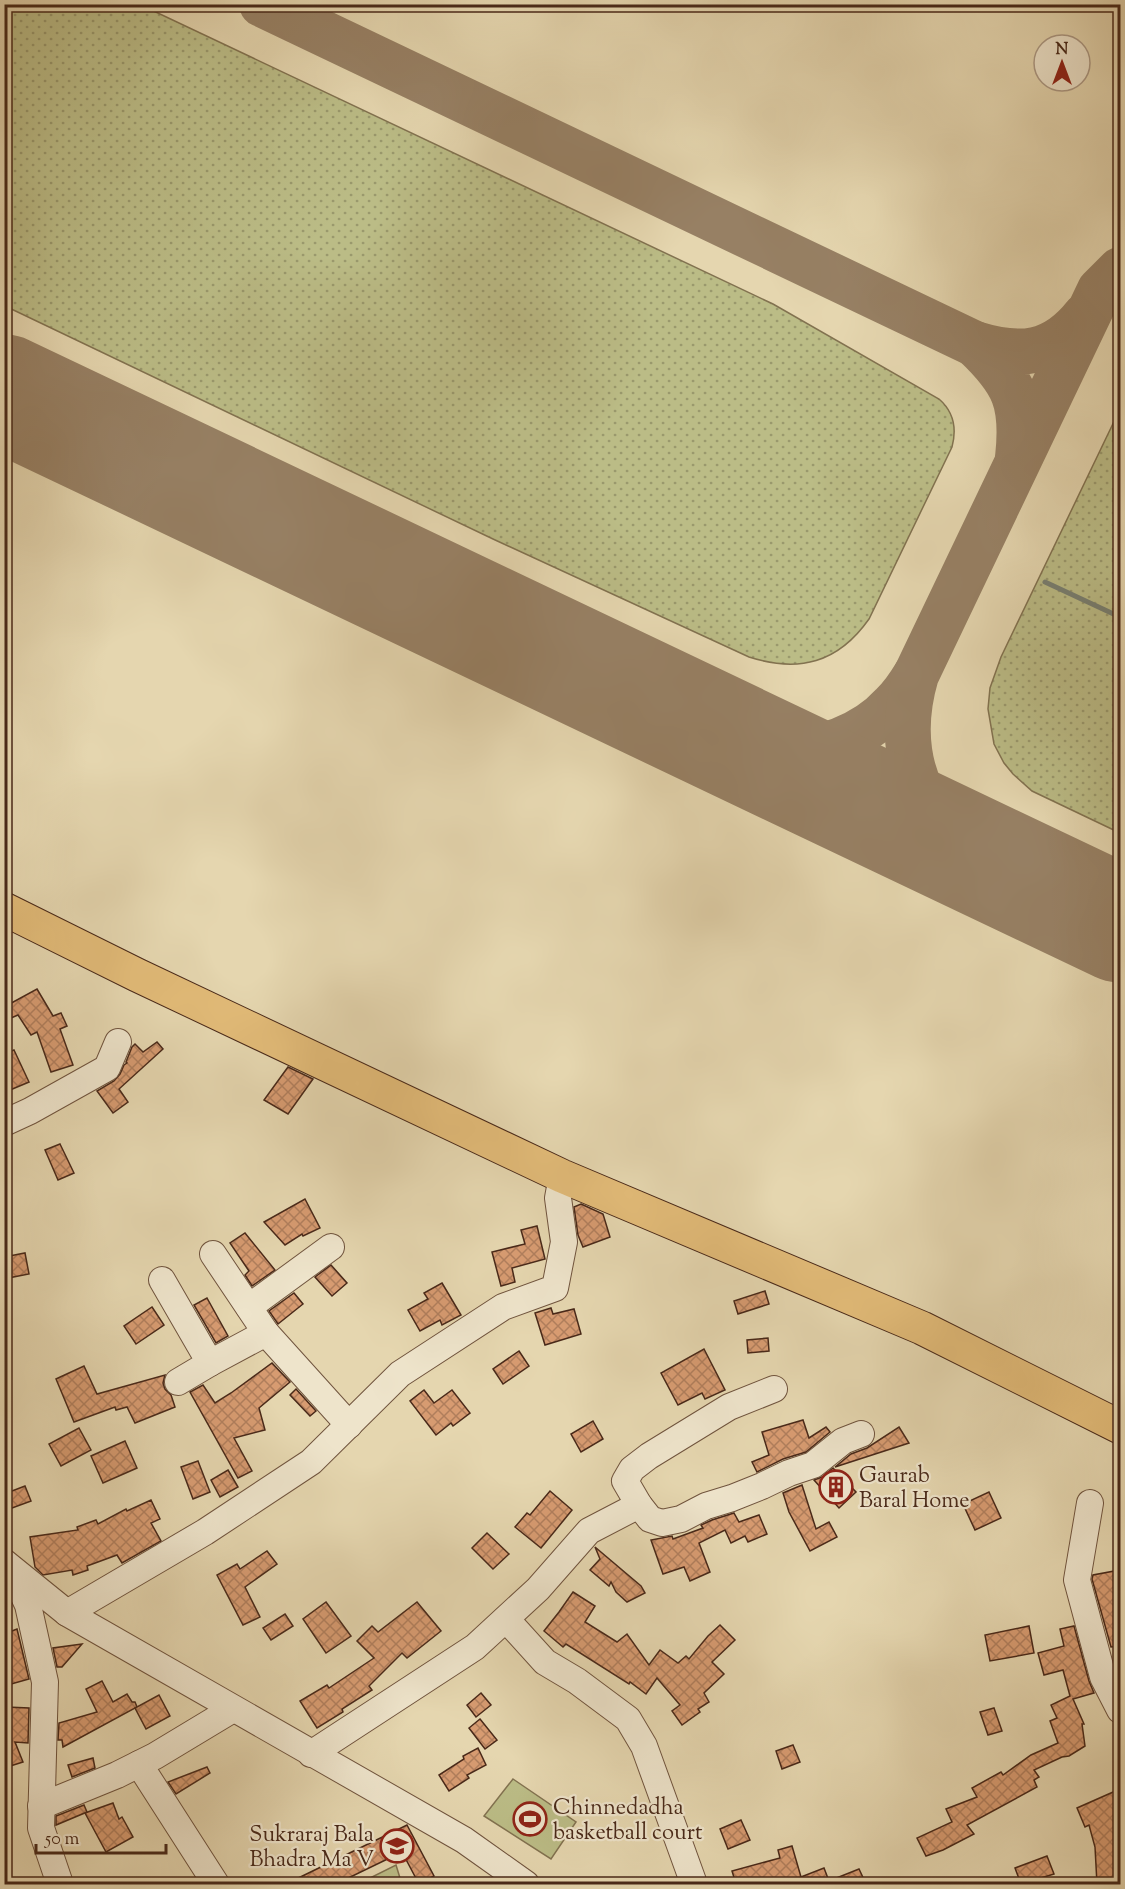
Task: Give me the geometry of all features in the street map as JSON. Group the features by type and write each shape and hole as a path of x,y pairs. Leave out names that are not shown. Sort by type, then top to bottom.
{"main road":[{"path":"4,909 137,975 562,1176 922,1328 1120,1427"}],"street":[{"path":"4,1123 107,1068 118,1042"},
{"path":"67,1613 205,1532 311,1462 400,1374 503,1307 555,1288 564,1242 558,1198 562,1176"},
{"path":"249,1307 331,1248"},
{"path":"213,1254 266,1332 349,1425"},
{"path":"162,1280 210,1363"},
{"path":"178,1382 266,1332"},
{"path":"774,1389 729,1407 632,1469 625,1481 650,1519 662,1523 681,1518 706,1506 762,1486 813,1465 843,1441 861,1434"},
{"path":"1090,1503 1077,1580 1103,1677 1120,1710"},
{"path":"311,1754 475,1647 538,1588 590,1531 639,1505"},
{"path":"7,1565 67,1613 464,1840 526,1884"},
{"path":"7,1565 28,1605 45,1682 41,1828 60,1884"},
{"path":"506,1619 545,1662 577,1680 628,1719 644,1746 694,1884"},
{"path":"42,1806 139,1764 233,1709"},
{"path":"139,1764 216,1884"}],"green space":[{"path":"4,5 141,5 773,304 939,399 948,409 953,421 952,447 869,619 844,646 831,655 816,660 801,664 784,664 749,657 493,539 5,306"},
{"path":"1120,409 1120,833 1032,791 1013,774 994,744 988,709 990,688 1001,657"},
{"name":"Chinnedadha basketball court","path":"513,1779 576,1822 551,1859 484,1816"},
{"path":"396,1865 400,1878 406,1884 358,1884"}],"building":[{"path":"37,989 53,1016 61,1013 67,1026 60,1029 73,1065 51,1072 37,1032 31,1035 18,1015 4,1021 4,1007"},
{"path":"157,1042 163,1049 119,1089 128,1102 113,1113 97,1091 114,1081 120,1074 135,1044 143,1052"},
{"path":"14,1050 29,1082 10,1090 4,1079 4,1054"},
{"path":"288,1067 313,1079 288,1114 264,1100"},
{"path":"60,1144 74,1173 58,1180 45,1150"},
{"path":"305,1199 320,1228 303,1236 302,1234 285,1245 264,1222"},
{"path":"581,1204 603,1214 610,1237 583,1247 578,1235 574,1207"},
{"path":"537,1226 545,1259 512,1268 515,1282 501,1286 492,1252 525,1244 521,1230"},
{"path":"245,1233 275,1270 252,1286 245,1275 249,1271 230,1243"},
{"path":"25,1253 29,1274 8,1278 4,1257"},
{"path":"331,1265 347,1283 332,1296 315,1277"},
{"path":"442,1283 461,1315 442,1325 440,1320 420,1331 408,1310 428,1299 424,1293"},
{"path":"765,1291 769,1304 738,1314 734,1301"},
{"path":"294,1293 303,1304 278,1324 269,1311"},
{"path":"207,1298 228,1336 216,1343 194,1305"},
{"path":"152,1307 164,1325 136,1344 124,1326"},
{"path":"551,1308 553,1314 574,1309 581,1334 545,1345 535,1313"},
{"path":"768,1338 769,1351 748,1353 747,1340"},
{"path":"704,1349 725,1390 705,1399 702,1393 678,1405 661,1373"},
{"path":"519,1351 529,1366 503,1384 493,1369"},
{"path":"272,1363 290,1382 259,1408 265,1430 234,1438 252,1471 238,1478 190,1392 203,1385 215,1403"},
{"path":"84,1366 97,1394 165,1375 163,1383 175,1407 135,1423 127,1407 116,1410 115,1407 74,1422 56,1379"},
{"path":"296,1389 316,1411 310,1416 290,1395"},
{"path":"424,1390 434,1403 452,1390 470,1413 453,1426 451,1423 436,1435 410,1401"},
{"path":"803,1420 809,1438 826,1427 830,1432 806,1452 783,1459 757,1472 752,1462 769,1455 762,1432"},
{"path":"593,1421 603,1439 581,1452 571,1434"},
{"path":"899,1427 909,1443 835,1467 851,1454 867,1448"},
{"path":"79,1428 91,1450 61,1466 49,1444"},
{"path":"125,1441 137,1468 103,1483 91,1456"},
{"path":"198,1461 210,1492 193,1499 181,1467"},
{"name":"Gaurab Baral Home","path":"833,1468 856,1492 839,1508 814,1480"},
{"path":"228,1470 238,1487 220,1497 211,1480"},
{"path":"802,1485 816,1529 829,1522 837,1537 810,1551 789,1512 783,1493"},
{"path":"25,1486 31,1501 4,1511 4,1494"},
{"path":"550,1491 572,1510 541,1548 515,1527 527,1513 530,1515"},
{"path":"989,1492 1001,1518 975,1530 963,1504"},
{"path":"151,1500 160,1519 151,1523 161,1541 122,1563 117,1555 87,1566 88,1570 73,1575 72,1570 43,1575 35,1567 30,1537 78,1530 77,1527 96,1520 98,1524 126,1509 127,1511"},
{"path":"734,1513 739,1522 759,1515 767,1534 748,1542 745,1536 731,1543 725,1530 699,1543 710,1572 690,1581 684,1567 663,1574 651,1540 672,1536 673,1539 703,1528 701,1525 712,1520"},
{"path":"487,1533 509,1554 493,1569 472,1548"},
{"path":"595,1547 641,1586 645,1593 627,1602 616,1592 611,1582 609,1586 590,1570 600,1559"},
{"path":"267,1551 277,1564 245,1587 260,1617 243,1625 217,1575 237,1564 240,1569"},
{"path":"1120,1570 1120,1646 1111,1647 1092,1579 1093,1575"},
{"path":"573,1592 595,1606 585,1622 617,1642 627,1634 649,1665 660,1650 678,1663 686,1656 689,1659 720,1625 735,1640 712,1662 724,1674 704,1693 709,1702 698,1709 700,1712 682,1725 672,1711 680,1705 657,1678 646,1694 566,1644 563,1647 544,1631"},
{"path":"326,1602 351,1636 326,1653 303,1619"},
{"path":"417,1602 441,1631 407,1658 402,1653 369,1686 372,1690 317,1728 300,1701 327,1685 329,1688 374,1658 357,1641 372,1626 378,1632"},
{"path":"285,1614 293,1626 271,1640 263,1628"},
{"path":"1029,1626 1034,1653 990,1661 985,1635"},
{"path":"1074,1626 1094,1693 1073,1699 1084,1724 1082,1724 1085,1746 1069,1756 1034,1770 1039,1777 1034,1780 1037,1787 967,1825 974,1834 926,1856 917,1838 952,1822 946,1809 977,1797 972,1788 1001,1772 1003,1775 1031,1755 1058,1743 1050,1721 1057,1718 1051,1705 1070,1696 1063,1670 1044,1675 1038,1653 1064,1646 1060,1629"},
{"path":"17,1629 29,1679 4,1686 4,1634"},
{"path":"82,1644 62,1667 57,1667 53,1648"},
{"path":"102,1681 113,1702 127,1694 137,1707 63,1747 62,1740 58,1740 59,1723 97,1712 86,1689"},
{"path":"481,1693 491,1705 476,1717 467,1705"},
{"path":"159,1695 170,1716 146,1729 135,1708"},
{"path":"6,1707 29,1708 28,1743 15,1742 23,1762 4,1768 4,1717"},
{"path":"994,1708 1002,1731 988,1735 980,1712"},
{"path":"480,1719 497,1740 485,1749 469,1728"},
{"path":"793,1745 800,1762 782,1769 776,1751"},
{"path":"478,1748 486,1765 467,1775 469,1778 449,1791 439,1775 464,1759 463,1756"},
{"path":"93,1758 95,1768 72,1777 68,1765"},
{"path":"207,1767 210,1773 176,1794 168,1782"},
{"path":"1120,1789 1120,1884 1097,1884 1095,1847 1089,1825 1085,1827 1077,1808"},
{"path":"113,1803 119,1819 122,1817 133,1837 106,1852 85,1813"},
{"path":"84,1805 87,1812 56,1825 56,1816"},
{"path":"741,1820 750,1840 728,1849 720,1829"},
{"path":"407,1825 434,1876 419,1884 402,1852 336,1884 286,1884"},
{"path":"792,1846 801,1877 824,1868 829,1881 859,1869 866,1884 736,1884 732,1871 780,1858 778,1850"},
{"path":"1047,1856 1054,1874 1021,1884 1015,1868"}],"waterway":[{"path":"1045,582 1120,617"}],"taxiway":[{"path":"262,4 975,344"},
{"path":"982,858 940,821 919,788 909,751 908,713 911,694 916,675 1100,290 1120,270"},
{"path":"1018,458 1019,422 1014,395 999,370 975,344 1007,351 1035,350 1061,339 1085,316"},
{"path":"727,737 770,748 792,750 808,749 840,740 855,734 882,716 915,676"}],"runway":[{"path":"4,393 1120,924"}],"place":[{"name":"Gaurab Baral Home","path":"836,1487"},
{"name":"Chinnedadha basketball court","path":"530,1819"},
{"name":"Sukraraj Bala Bhadra Ma V","path":"397,1846"}]}
